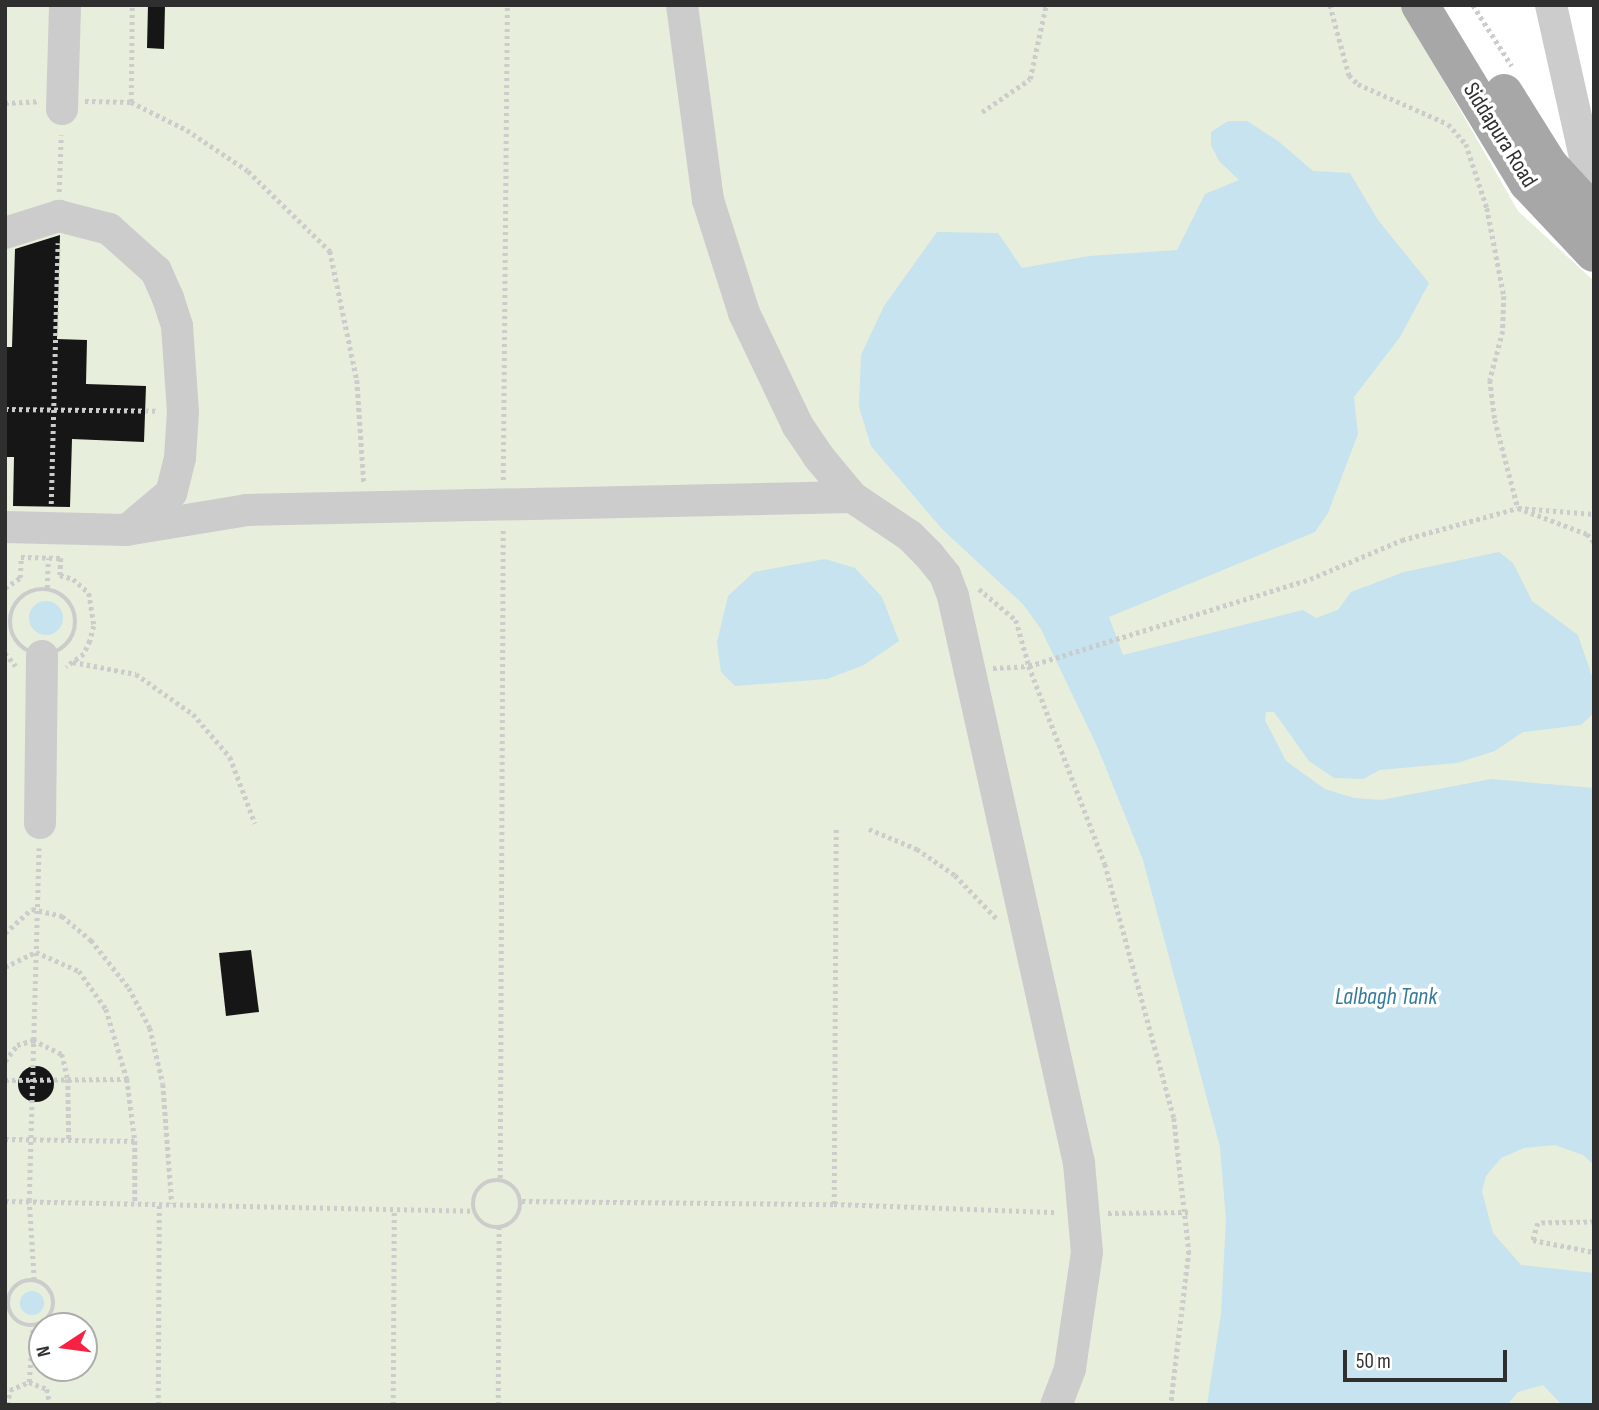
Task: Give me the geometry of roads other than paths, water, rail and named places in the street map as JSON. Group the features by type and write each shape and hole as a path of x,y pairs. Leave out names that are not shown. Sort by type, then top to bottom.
{"main road":[{"name":"Siddapura Road","path":"1420,5 1528,183 1594,253"},
{"name":"Siddapura Road","path":"1449,5 1549,165 1594,214"}],"street":[{"path":"62,105 65,5"},
{"path":"682,5 708,200 744,313 798,426 852,497 910,536 945,575 953,596 1079,1163 1087,1252 1070,1369 1056,1405"},
{"path":"1552,5 1594,198"},
{"path":"5,233 59,216 109,229 156,271 177,326 183,411 172,493 126,530"},
{"path":"5,527 126,530 247,510 852,497"},
{"path":"40,823 42,658"}],"water":[{"name":"Lalbagh Tank","path":"1228,121 1247,121 1278,141 1313,171 1350,173 1378,220 1429,283 1400,337 1354,397 1358,434 1328,513 1315,532 1109,617 1123,655 1303,610 1316,618 1338,610 1351,592 1404,572 1499,552 1513,563 1532,601 1578,635 1594,682 1594,713 1581,725 1523,732 1495,751 1457,763 1380,770 1363,779 1334,778 1309,761 1274,712 1266,712 1265,720 1286,761 1325,789 1354,798 1381,800 1491,779 1594,788 1594,1165 1583,1155 1555,1145 1524,1148 1501,1158 1486,1176 1482,1191 1493,1233 1521,1265 1594,1273 1594,1405 1562,1405 1543,1385 1518,1392 1507,1405 1207,1405 1221,1314 1226,1220 1220,1147 1143,860 1097,746 1041,629 1023,604 943,530 871,446 859,407 861,355 884,306 937,232 998,233 1022,268 1089,256 1177,250 1205,194 1239,180 1219,161 1211,145 1211,132"},
{"path":"825,559 855,568 882,597 899,641 864,665 827,679 735,686 721,672 717,642 728,596 754,572"},
{"path":"46,601 58,606 63,618 58,630 46,635 34,630 29,618 34,606"},
{"path":"27,1292 37,1292 43,1298 43,1308 39,1312 27,1314 21,1308 21,1298"}]}
